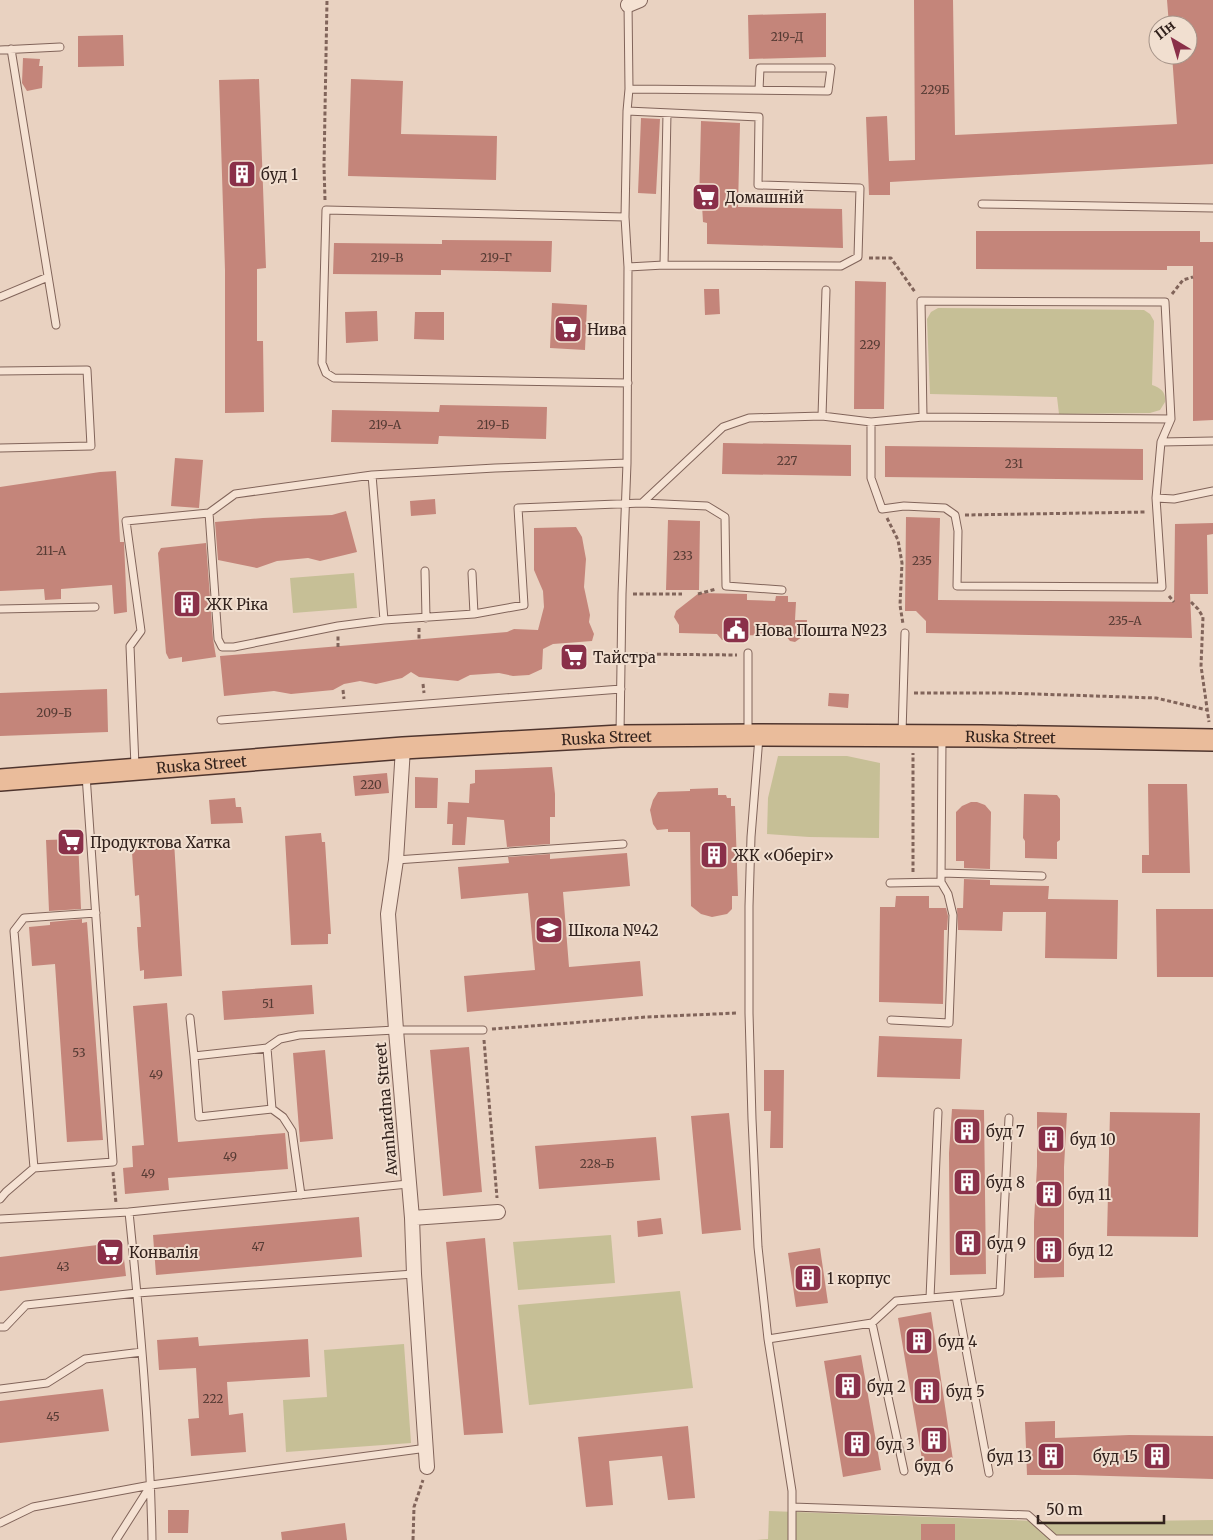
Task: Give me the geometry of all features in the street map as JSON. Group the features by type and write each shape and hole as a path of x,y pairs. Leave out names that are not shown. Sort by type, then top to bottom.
{"main road":[{"name":"Ruska Street","path":"0,780 403,748 620,736 754,735 907,744 942,736 1213,740"}],"street":[{"name":"Avanhardna Street","path":"403,748 396,860 388,914 412,1218 427,1467"},
{"path":"412,1218 498,1212"}],"lane":[{"path":"620,736 628,383 628,267 624,217 632,2"},
{"path":"0,50 60,47"},
{"path":"11,49 56,325"},
{"path":"629,89 828,91 831,68 760,68 759,90"},
{"path":"627,111 759,117 758,185 860,188 858,257 841,266 664,265 628,267"},
{"path":"664,265 667,113"},
{"path":"982,204 1213,208"},
{"path":"624,217 326,210 322,363 326,373 334,378 628,383"},
{"path":"0,297 48,277"},
{"path":"822,416 826,290"},
{"path":"871,422 871,478 882,509 904,506 945,508 954,515 958,531 957,586 1162,587 1156,498 1161,442 1170,420 1165,302 921,301 923,417"},
{"path":"0,372 87,370 91,446 0,448"},
{"path":"642,503 724,427 748,418 822,416 871,422 923,417 1170,420"},
{"path":"1161,442 1213,441"},
{"path":"135,769 130,646 141,631 126,521 209,513 235,494 372,475 495,468 627,464"},
{"path":"372,475 384,620"},
{"path":"1156,498 1174,499 1213,491"},
{"path":"209,513 218,639 222,647 234,648 338,626 384,620 474,614 524,605 518,508 642,503 707,506 725,517 726,586 782,590"},
{"path":"425,571 426,618"},
{"path":"472,573 474,614"},
{"path":"0,610 95,606"},
{"path":"905,633 903,693 907,744"},
{"path":"748,653 754,735 748,1013 758,1247 768,1339 792,1491 792,1540"},
{"path":"221,720 621,688"},
{"path":"891,1020 949,1023 953,915 948,894 941,882 942,736"},
{"path":"0,1199 34,1168 113,1162 86,772"},
{"path":"396,860 623,844"},
{"path":"941,873 1042,876"},
{"path":"890,883 941,882"},
{"path":"34,1168 14,931 24,918 96,913"},
{"path":"190,1018 200,1117 272,1109 283,1118 292,1131 301,1194"},
{"path":"194,1056 267,1048 280,1039 299,1034 396,1030 484,1030"},
{"path":"267,1048 272,1109"},
{"path":"930,1298 938,1112"},
{"path":"768,1339 872,1323 896,1301 1000,1292 1010,1118"},
{"path":"0,1219 129,1212 408,1184"},
{"path":"129,1212 142,1352 151,1485 152,1540"},
{"path":"0,1327 5,1327 26,1305 137,1293 414,1274"},
{"path":"956,1296 989,1473"},
{"path":"872,1323 904,1471"},
{"path":"0,1389 47,1383 85,1359 142,1352"},
{"path":"0,1522 33,1507 151,1485 427,1448"},
{"path":"116,1540 151,1485"},
{"path":"792,1507 1028,1515 1054,1539 1213,1538"}],"path":[{"path":"326,210 324,166 327,0"},
{"path":"858,257 892,258 921,301"},
{"path":"1165,302 1183,280 1193,277"},
{"path":"882,509 898,540 902,563 900,605 905,633"},
{"path":"954,515 1157,511"},
{"path":"698,594 726,586"},
{"path":"622,594 682,594"},
{"path":"1191,602 1203,617 1201,666 1213,740"},
{"path":"621,654 736,654 737,663"},
{"path":"903,693 1005,693 1156,698 1207,710"},
{"path":"907,744 913,883"},
{"path":"498,1212 484,1030 646,1017 748,1013"},
{"path":"113,1162 116,1212"},
{"path":"412,1540 414,1507 427,1467"}],"shaded area":[{"path":"938,308 1144,310 1150,314 1154,321 1152,385 1162,391 1165,396 1165,402 1160,410 1150,413 1059,414 1057,397 930,394 927,319 931,312"},
{"path":"354,573 357,608 293,613 290,578"},
{"path":"778,756 847,756 880,763 879,838 767,834 768,798"},
{"path":"611,1235 615,1283 518,1290 513,1242"},
{"path":"680,1291 693,1388 529,1405 518,1305"},
{"path":"404,1344 411,1443 286,1452 283,1400 327,1397 324,1350"},
{"path":"769,1511 1063,1522 1213,1520 1213,1540 757,1540 768,1539"}],"building":[{"path":"914,0 953,0 955,135 1177,124 1173,65 1198,65 1198,15 1168,15 1167,0 1213,0 1213,164 890,182 890,195 869,195 866,117 887,116 889,161 915,160"},
{"path":"826,13 826,57 749,59 748,15"},
{"path":"123,35 124,66 78,67 78,36"},
{"path":"23,58 40,59 39,66 43,66 42,88 27,91 22,83"},
{"name":"буд 1","path":"259,79 266,268 257,269 257,341 263,341 264,412 225,413 225,270 219,80"},
{"path":"351,79 403,81 401,134 497,136 496,180 348,176"},
{"path":"641,118 660,119 656,194 638,193"},
{"path":"701,121 740,123 738,207 842,209 843,248 707,244 707,223 703,222 702,205 699,205"},
{"path":"976,231 1200,231 1200,242 1213,242 1213,420 1193,421 1193,266 1167,266 1167,270 976,269"},
{"path":"442,240 552,241 551,272 441,270 441,275 333,274 334,243 442,244"},
{"path":"855,281 886,282 884,409 854,409"},
{"path":"704,289 719,289 720,314 705,315"},
{"path":"552,303 587,305 585,350 550,348"},
{"path":"377,311 378,341 346,343 345,312"},
{"path":"415,312 444,312 444,340 414,339"},
{"path":"440,405 547,407 546,439 439,436 438,444 331,442 332,410 439,412"},
{"path":"723,443 851,445 851,476 722,474"},
{"path":"885,446 1143,449 1143,480 885,477"},
{"path":"175,458 203,460 199,508 171,506"},
{"path":"116,471 120,542 124,542 127,612 114,614 112,585 61,589 61,599 45,600 44,589 0,591 0,487"},
{"path":"435,499 436,514 411,516 410,501"},
{"path":"346,511 357,552 320,561 308,558 277,561 257,568 218,560 215,522 332,515"},
{"path":"906,517 940,518 938,600 1174,602 1175,524 1213,523 1213,534 1207,535 1208,594 1190,594 1192,638 926,633 926,621 916,611 905,611"},
{"path":"668,520 700,521 699,590 666,590"},
{"name":"ЖК Ріка","path":"576,527 582,537 586,559 584,587 590,615 589,622 594,634 592,641 553,644 543,649 542,669 529,675 513,676 499,673 470,675 458,681 419,677 411,672 402,678 376,684 360,681 344,684 333,690 291,694 274,691 224,696 220,656 507,632 514,629 538,630 544,607 543,591 534,570 534,528"},
{"path":"206,543 216,657 182,662 182,657 169,659 166,653 158,553 161,548"},
{"path":"699,593 747,594 747,600 775,601 776,596 788,596 788,602 796,602 795,620 807,620 806,634 795,642 790,641 786,636 732,635 729,639 722,640 717,634 679,633 679,625 674,617 676,611"},
{"path":"107,689 108,732 0,736 0,693"},
{"path":"829,693 849,694 848,708 828,706"},
{"path":"552,767 555,817 550,817 550,844 507,847 504,820 467,817 465,845 452,845 453,824 447,824 448,802 469,803 470,784 475,783 475,770"},
{"path":"387,773 389,793 355,796 353,776"},
{"path":"415,777 438,778 437,808 415,808"},
{"path":"1148,784 1187,784 1190,873 1142,873 1142,855 1149,855"},
{"name":"ЖК «Оберіг»","path":"718,788 718,795 726,795 727,798 731,798 731,806 735,806 738,896 732,896 732,909 727,914 712,917 701,914 691,906 690,832 668,832 668,829 657,830 653,824 650,810 658,792"},
{"path":"1024,794 1057,795 1060,799 1060,840 1057,842 1057,859 1025,858 1025,841 1023,838"},
{"path":"235,798 236,807 241,807 243,823 211,824 209,800"},
{"path":"971,802 985,805 991,812 990,869 964,868 964,861 956,861 956,812 962,806"},
{"path":"321,833 322,842 325,842 331,934 328,934 328,944 291,945 285,836"},
{"path":"78,839 81,909 49,911 46,840"},
{"path":"174,841 182,976 144,979 144,970 140,971 137,927 141,927 139,895 135,896 132,852 135,852 135,844"},
{"name":"Школа №42","path":"627,853 630,886 563,892 569,967 640,961 643,996 467,1012 464,976 535,970 528,893 461,899 458,867 509,863 508,857 550,854 550,859"},
{"path":"964,879 990,880 990,885 1049,886 1048,899 1118,900 1117,959 1045,958 1046,912 1003,912 1002,931 958,930 957,908 963,908"},
{"path":"896,896 929,896 929,908 946,908 948,916 947,930 944,930 943,1004 879,1002 880,907 895,907"},
{"path":"1156,909 1213,909 1213,977 1157,977"},
{"path":"82,919 82,923 87,922 103,1140 67,1142 55,964 32,966 29,927 50,925 50,922"},
{"path":"312,985 314,1014 224,1020 222,991"},
{"path":"167,1003 178,1142 285,1133 288,1169 168,1178 169,1190 125,1194 123,1168 133,1167 132,1146 144,1145 133,1006"},
{"path":"879,1036 962,1039 960,1079 877,1077"},
{"path":"469,1047 482,1192 443,1196 430,1050"},
{"path":"325,1050 333,1139 300,1142 293,1053"},
{"path":"764,1070 784,1070 783,1148 770,1148 771,1111 764,1111"},
{"path":"952,1109 984,1110 986,1274 950,1275 949,1153"},
{"path":"1037,1112 1067,1113 1064,1167 1064,1277 1034,1278"},
{"path":"1110,1112 1200,1113 1198,1237 1107,1236"},
{"path":"729,1113 741,1230 702,1234 691,1116"},
{"path":"656,1137 660,1180 539,1189 535,1146"},
{"path":"359,1217 362,1257 156,1275 153,1235"},
{"path":"661,1218 663,1234 638,1237 637,1221"},
{"path":"485,1238 503,1433 464,1435 446,1242"},
{"path":"122,1242 126,1276 0,1291 0,1257"},
{"name":"1 корпус","path":"820,1248 828,1303 796,1307 788,1253"},
{"path":"931,1312 953,1460 923,1465 898,1318"},
{"path":"198,1337 199,1346 308,1339 310,1377 227,1382 229,1415 243,1413 246,1452 191,1456 188,1419 199,1418 196,1368 159,1370 157,1340"},
{"path":"861,1355 881,1470 843,1477 824,1361"},
{"path":"103,1389 109,1431 0,1443 0,1401"},
{"path":"1055,1421 1055,1438 1129,1435 1213,1436 1213,1479 1027,1475 1025,1422"},
{"path":"688,1426 695,1498 668,1500 662,1456 609,1461 613,1505 586,1507 578,1437"},
{"path":"168,1510 189,1510 188,1533 168,1533"},
{"path":"345,1523 347,1540 282,1540 281,1532"},
{"path":"921,1524 955,1524 955,1540 921,1540"}],"place":[{"name":"буд 1","path":"242,174"},
{"name":"Домашній","path":"706,197"},
{"name":"Нива","path":"568,329"},
{"name":"ЖК Ріка","path":"187,604"},
{"name":"Нова Пошта №23","path":"736,630"},
{"name":"Тайстра","path":"574,657"},
{"name":"Продуктова Хатка","path":"71,842"},
{"name":"ЖК «Оберіг»","path":"714,855"},
{"name":"Школа №42","path":"549,930"},
{"name":"буд 7","path":"967,1131"},
{"name":"буд 10","path":"1051,1139"},
{"name":"буд 8","path":"967,1182"},
{"name":"буд 11","path":"1049,1194"},
{"name":"буд 9","path":"968,1243"},
{"name":"буд 12","path":"1049,1250"},
{"name":"Конвалія","path":"110,1252"},
{"name":"1 корпус","path":"808,1278"},
{"name":"буд 4","path":"919,1341"},
{"name":"буд 2","path":"848,1386"},
{"name":"буд 5","path":"927,1391"},
{"name":"буд 6","path":"934,1440"},
{"name":"буд 3","path":"857,1444"},
{"name":"буд 13","path":"1051,1456"},
{"name":"буд 15","path":"1157,1456"}]}
